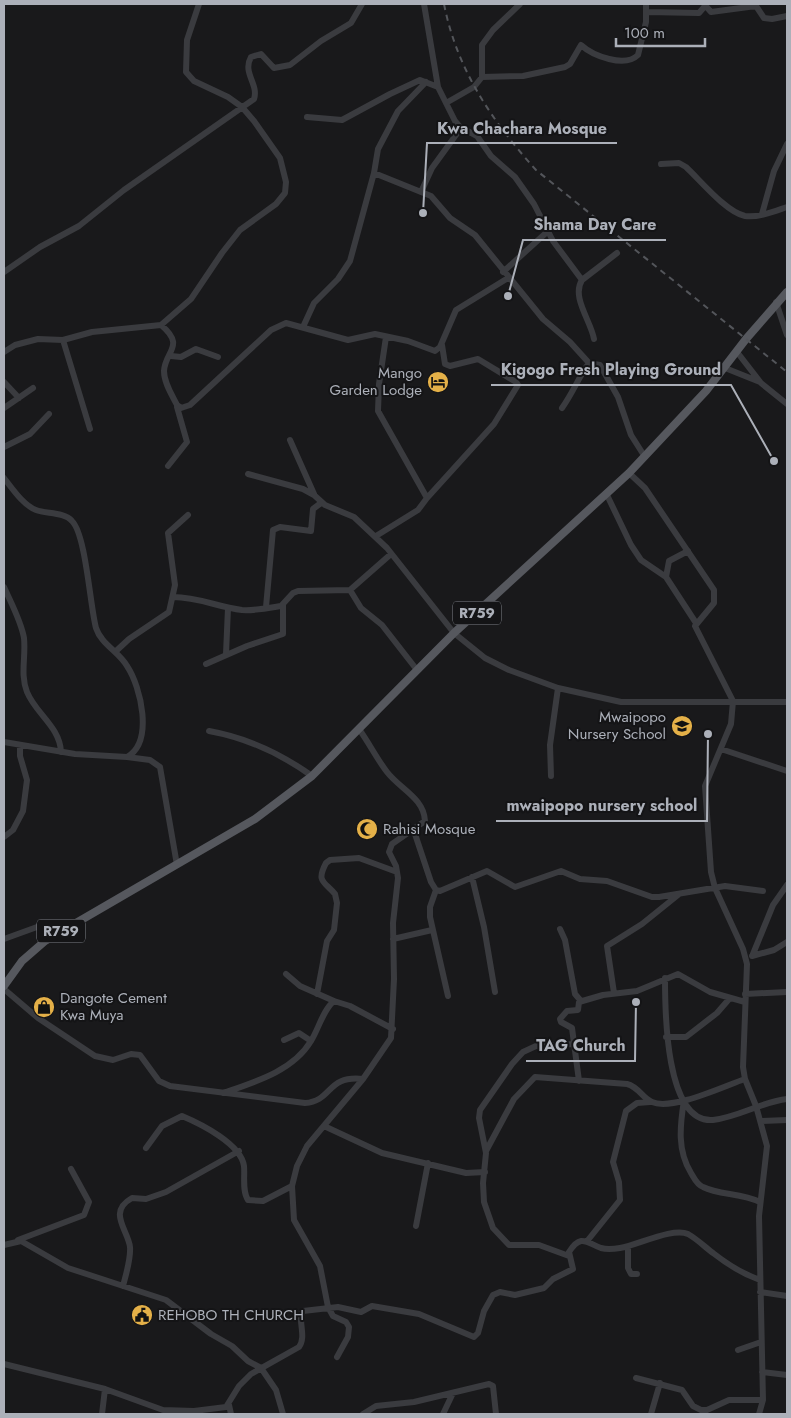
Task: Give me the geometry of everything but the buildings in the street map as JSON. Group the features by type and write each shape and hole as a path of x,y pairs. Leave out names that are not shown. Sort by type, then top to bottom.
{"main road":[{"name":"R759","path":"4,988 28,955 57,933 177,866 255,819 312,776 454,633 607,495 645,457 706,391 776,302 787,292"}],"street":[{"path":"4,352 15,345 32,340 63,340 92,332 162,324 191,300 222,253 240,230 276,204 285,193 286,182 280,158 270,142 242,107 228,97 194,81 186,72 187,40 199,4"},
{"path":"4,272 40,247 80,226 124,190 242,107 256,95 248,67 251,57 261,54 274,68 290,65 321,41 351,24 362,4"},
{"path":"424,4 438,87 446,103 462,128 477,136 491,156 515,177 534,204 547,232 582,280"},
{"path":"446,103 474,87 482,77 482,45 493,30 520,4"},
{"path":"482,77 523,76 565,67 570,64 581,45 600,57 628,61 634,59 638,55 647,12 646,4"},
{"path":"647,12 690,14 699,13 705,5 711,12 756,6 764,18 772,20 787,16"},
{"path":"307,118 342,120 417,81 426,82 438,87"},
{"path":"303,327 314,304 338,279 350,261 374,173 378,149 398,111 426,82"},
{"path":"421,192 432,168 462,128"},
{"path":"762,214 774,171 787,144"},
{"path":"661,164 679,163 686,167 726,205 740,214 747,216 787,208"},
{"path":"374,173 431,196 456,223 474,235 543,319 570,342 589,363 600,365 606,373 631,435 645,457"},
{"path":"177,405 181,408 190,405 278,325 293,323 348,340 375,334 408,341 431,351 438,350 456,310 506,275 547,232"},
{"path":"594,339 591,324 580,301 579,288 582,280 617,253"},
{"path":"776,302 787,335"},
{"path":"162,324 173,339 171,356 165,367 165,378 177,405 187,442 168,466"},
{"path":"386,337 379,384 378,411 427,498"},
{"path":"63,340 90,429"},
{"path":"376,536 418,510 494,424 518,386 516,382 478,359 450,366 445,364 442,344"},
{"path":"171,356 181,357 196,350 218,357"},
{"path":"737,352 761,383 787,404"},
{"path":"562,408 575,391 578,378 589,363"},
{"path":"725,368 761,383"},
{"path":"4,382 18,398"},
{"path":"4,408 33,388"},
{"path":"4,446 30,434 49,414"},
{"path":"290,440 314,495"},
{"path":"629,473 645,488 707,578 715,596 709,611 696,623"},
{"path":"248,474 303,488 314,495 321,503 354,517 376,536 454,633 474,650 498,665 558,688 621,702 787,702"},
{"path":"4,478 33,509 67,517 76,527 93,600 96,626 102,639 128,666 135,681 142,714 140,740 134,751 126,757"},
{"path":"607,495 630,545 641,560 666,577 696,623 697,632 733,701 731,724 705,786 711,872 715,888 743,949 747,964 743,1067 745,1079 761,1121 767,1146 760,1202 763,1400 759,1414"},
{"path":"266,607 273,530 280,527 311,531 313,509 321,503"},
{"path":"115,652 139,632 169,612 175,580 168,533 188,515"},
{"path":"666,577 669,561 688,551"},
{"path":"206,664 226,654 283,634 283,605 293,593 298,591 350,590 391,554"},
{"path":"4,588 24,636 24,680 28,693 39,713 55,730 61,744 61,752"},
{"path":"350,590 361,608 382,625 416,670"},
{"path":"173,597 201,599 228,608 244,610 283,605"},
{"path":"226,654 228,608"},
{"path":"551,776 550,745 558,688"},
{"path":"337,1357 348,1337 349,1327 346,1322 333,1316 328,1307 320,1266 294,1220 292,1186 301,1156 363,1080 388,1044 393,1030 393,939 397,872 390,849 392,844 414,831 425,821 420,804 385,770 359,729"},
{"path":"209,731 235,736 258,744 289,759 312,776"},
{"path":"4,742 61,752 150,760 160,767 177,866"},
{"path":"4,837 13,830 23,811 28,780 20,756 20,745"},
{"path":"721,749 787,771"},
{"path":"414,831 430,882 436,890"},
{"path":"317,994 327,941 334,930 337,908 335,894 324,886 322,879 326,863 359,858 397,872"},
{"path":"436,890 444,890 487,871 495,874 510,885 520,887 561,871 580,879 606,881 652,897 725,886 763,891"},
{"path":"472,877 484,928 495,992"},
{"path":"747,964 773,905 787,886"},
{"path":"436,890 430,907 432,930 448,996"},
{"path":"614,993 606,947 642,924 682,893"},
{"path":"4,939 34,927 57,933"},
{"path":"560,929 566,940 575,994 581,1001"},
{"path":"393,939 432,930"},
{"path":"753,954 774,950 787,942"},
{"path":"286,974 300,986 350,1006 393,1030"},
{"path":"579,1081 572,1028 561,1022 560,1018 567,1011 578,1010 578,1003 581,1001 614,993 637,991 665,978 680,974 710,992 745,1002"},
{"path":"665,978 666,1036 672,1067 684,1100 699,1118 712,1120 735,1115 756,1106 787,1099"},
{"path":"4,988 38,1018 95,1056 113,1060 138,1054 165,1084 222,1094 309,1102 321,1098 343,1079 363,1080"},
{"path":"745,994 787,992"},
{"path":"666,1036 686,1037 720,1010 730,998"},
{"path":"222,1094 280,1070 300,1054 311,1041 334,1001"},
{"path":"284,1040 299,1033 311,1041"},
{"path":"569,1256 539,1245 515,1246 505,1241 493,1228 484,1202 483,1183 486,1153 479,1118 480,1110 512,1064 529,1048 573,1044"},
{"path":"486,1153 504,1115 530,1080 540,1076 633,1086 651,1102"},
{"path":"231,1414 229,1405 239,1386 261,1368 301,1345 302,1311 328,1307 360,1312 371,1306 401,1310 449,1325 466,1335 474,1337 478,1333 484,1311 493,1295 500,1292 515,1295 544,1288 553,1279 573,1269 569,1256 573,1246 588,1240 620,1200 619,1182 613,1162 626,1111 637,1103 665,1104 684,1100 745,1079"},
{"path":"684,1100 681,1124 681,1153 696,1182 709,1189 745,1196 760,1202"},
{"path":"146,1148 162,1126 181,1116 204,1127 238,1151 243,1160 245,1190 248,1200 263,1201 292,1186"},
{"path":"761,1121 787,1120"},
{"path":"324,1126 382,1153 466,1173 485,1172"},
{"path":"123,1286 130,1248 120,1223 121,1214 126,1203 132,1198 146,1199 166,1192 238,1151"},
{"path":"416,1226 428,1163"},
{"path":"4,1246 84,1215 89,1202 71,1169"},
{"path":"588,1240 602,1248 628,1247 673,1233 687,1234 732,1266 760,1280"},
{"path":"18,1240 68,1268 166,1300 211,1334 232,1346 253,1365 261,1368 276,1390 283,1414"},
{"path":"628,1247 628,1270 631,1274 637,1274"},
{"path":"760,1292 787,1296"},
{"path":"738,1350 761,1342"},
{"path":"4,1364 105,1389 163,1410 194,1411 229,1405"},
{"path":"762,1372 787,1375"},
{"path":"636,1378 682,1390 693,1406 701,1410 707,1410 729,1400 763,1400"},
{"path":"651,1414 660,1383"},
{"path":"363,1414 376,1406 406,1403 492,1384 495,1390 496,1414"},
{"path":"102,1414 105,1389"},
{"path":"443,1414 452,1393"}],"railway":[{"path":"444,4 458,51 478,93 505,133 536,170 787,372"}],"place":[{"name":"Kwa Chachara Mosque","path":"423,213"},
{"name":"Shama Day Care","path":"508,296"},
{"name":"Mango Garden Lodge","path":"438,382"},
{"name":"Kigogo Fresh Playing Ground","path":"774,461"},
{"name":"Mwaipopo Nursery School","path":"682,726"},
{"name":"mwaipopo nursery school","path":"708,734"},
{"name":"Rahisi Mosque","path":"367,829"},
{"name":"TAG Church","path":"636,1002"},
{"name":"Dangote Cement Kwa Muya","path":"44,1007"},
{"name":"REHOBO TH CHURCH","path":"142,1315"}]}
